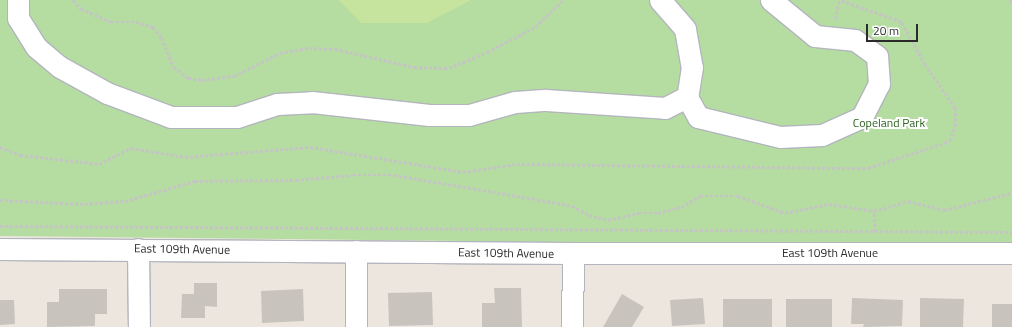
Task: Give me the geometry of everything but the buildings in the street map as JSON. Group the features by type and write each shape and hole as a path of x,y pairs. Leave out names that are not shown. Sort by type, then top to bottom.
{"street":[{"path":"18,0 18,18 36,47 60,66 107,93 171,117 237,117 277,104 312,102 429,115 469,115 515,102 546,100 665,108 687,97"},
{"path":"660,0 685,29 692,66 687,97 698,117 780,137 822,135 862,117 880,84 877,56 855,40 815,36 771,0"},
{"name":"East 109th Avenue","path":"0,249 573,253 1012,253"},
{"path":"138,249 138,327"},
{"path":"356,251 356,327"},
{"path":"572,327 573,253"}],"path":[{"path":"73,0 81,9 111,22 136,22 153,27 162,38 174,67 188,78 202,80 234,76 280,53 309,48 342,50 414,67 449,68 487,52 535,26 563,0"},
{"path":"0,147 20,155 99,164 131,148 185,157 310,147 463,172 517,164 868,168 950,141 955,126 955,108 925,65 901,22 839,0"},
{"path":"0,200 80,204 125,201 195,181 296,180 353,175 394,175 572,206 589,215 608,220 639,213 658,213 681,207 700,196 738,196 785,213 829,204 874,211 908,201 944,210 1012,192"},
{"path":"874,211 875,232"},
{"path":"0,226 1012,232"}],"green space":[{"name":"Copeland Park","path":"0,0 1012,0 1012,247 0,236"},
{"path":"339,0 471,0 427,23 361,23"}]}
